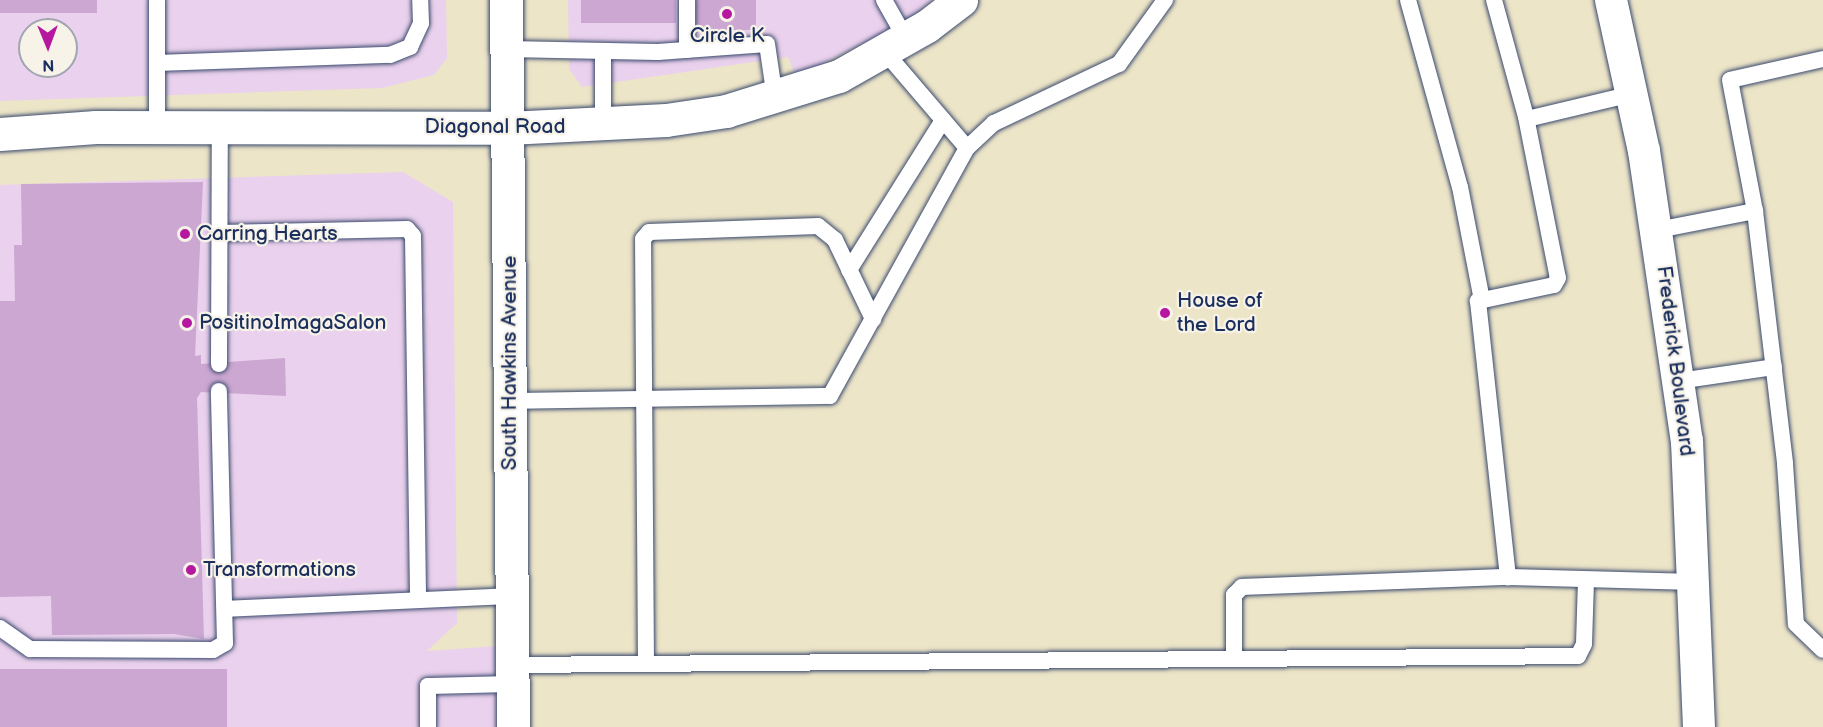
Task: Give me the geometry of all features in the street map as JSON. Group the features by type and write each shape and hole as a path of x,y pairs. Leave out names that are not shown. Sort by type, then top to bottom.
{"street":[{"name":"South Hawkins Avenue","path":"506,0 513,727"},
{"name":"Diagonal Road","path":"0,134 220,125 508,128 603,126 726,111 775,98 839,76 896,46 961,0"},
{"name":"Frederick Boulevard","path":"1611,0 1632,94 1657,230 1679,381 1696,582 1699,727"}],"lane":[{"path":"157,0 157,126"},
{"path":"157,63 390,55 410,47 421,23 420,0"},
{"path":"687,0 687,50"},
{"path":"885,0 896,46 943,120 967,148"},
{"path":"510,401 830,396 967,148 994,123 1119,63 1165,0"},
{"path":"1408,0 1460,188 1482,300 1508,577"},
{"path":"1482,300 1554,285 1558,278 1527,119 1494,0"},
{"path":"507,48 603,52 687,50 767,44 775,98"},
{"path":"603,52 603,126"},
{"path":"1823,59 1730,80 1755,211 1774,368 1796,624 1823,650"},
{"path":"1527,119 1632,94"},
{"path":"849,270 943,120"},
{"path":"219,364 220,125"},
{"path":"1657,230 1755,211"},
{"path":"646,664 641,399 643,239 649,232 818,226 835,240 873,320"},
{"path":"221,233 407,229 414,236 418,600"},
{"path":"1679,381 1774,368"},
{"path":"0,628 30,649 213,650 225,643 219,391"},
{"path":"1234,659 1234,595 1242,587 1508,577 1586,582 1696,582"},
{"path":"428,727 428,686 512,675 646,664 1578,656 1584,644 1586,582"},
{"path":"225,609 512,596"}],"shaded area":[{"path":"0,0 446,0 447,58 434,75 382,88 0,101"},
{"path":"568,0 932,0 911,19 796,77 788,57 582,87 569,69"},
{"path":"403,172 453,202 457,623 427,651 512,645 513,727 0,727 0,185"}],"building":[{"path":"0,0 97,0 97,13 0,13"},
{"path":"581,0 676,0 676,23 581,23"},
{"name":"Circle K","path":"696,0 756,0 756,30 696,30"},
{"path":"203,182 195,356 201,355 201,364 285,358 286,396 201,392 197,398 204,639 174,634 52,635 51,596 0,597 0,301 15,301 14,245 22,245 21,184"},
{"path":"0,669 227,669 227,727 0,727"}],"place":[{"name":"Circle K","path":"727,14"},
{"name":"Carring Hearts","path":"185,234"},
{"name":"House of the Lord","path":"1165,313"},
{"name":"PositinoImagaSalon","path":"187,323"},
{"name":"Transformations","path":"191,570"}]}
